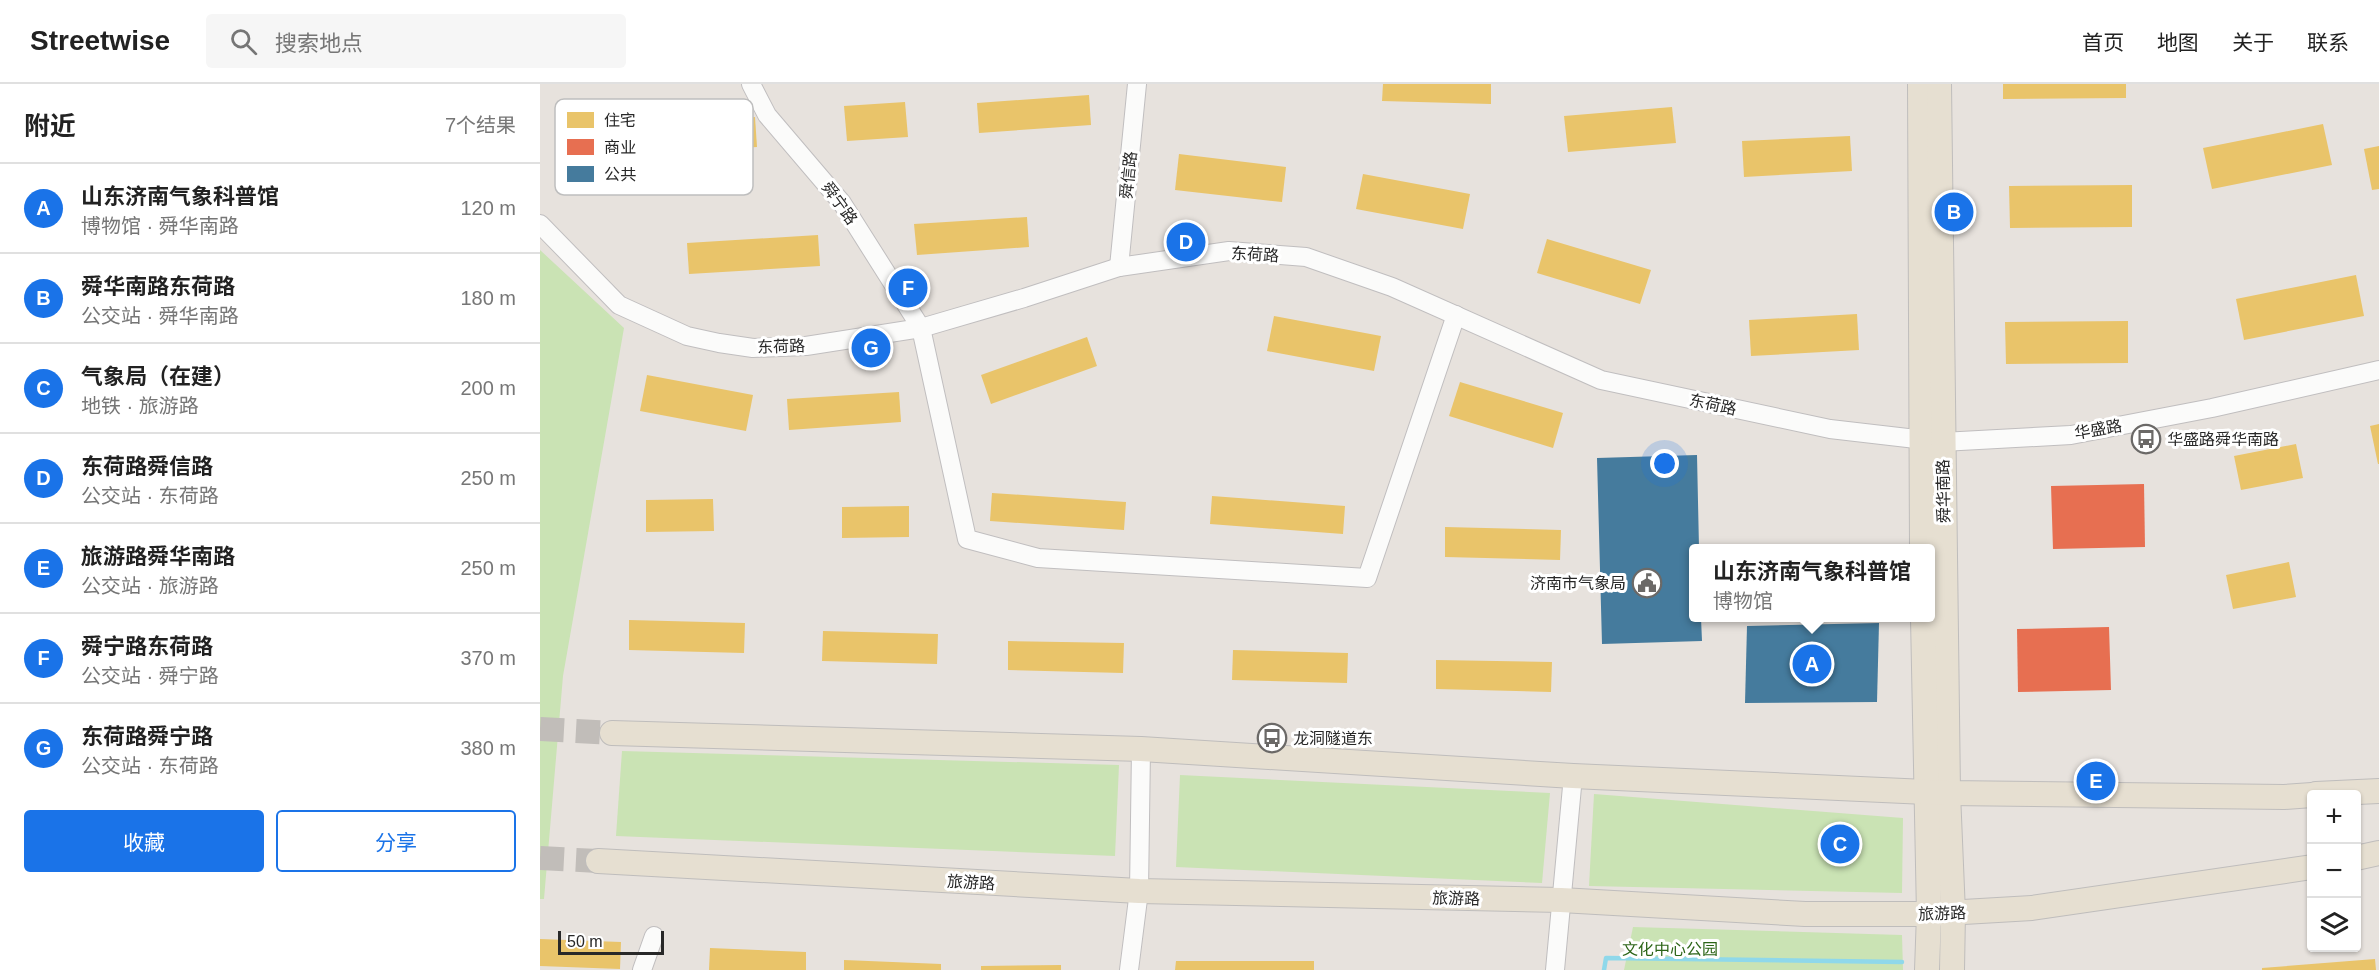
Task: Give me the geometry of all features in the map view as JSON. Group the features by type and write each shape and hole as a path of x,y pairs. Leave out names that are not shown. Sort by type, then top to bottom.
{"main road":[{"name":"舜华南路","path":"1920,84 1933,544"},
{"name":"舜华南路","path":"1922,544 1931,441 1939,84"},
{"name":"舜华南路","path":"1923,622 1937,792 1953,913 1952,970"},
{"name":"舜华南路","path":"1927,970 1937,792 1934,622"},
{"path":"612,733 1141,749 1573,776 1937,792 2307,795"},
{"path":"2361,791 2379,790"},
{"path":"2361,857 2379,853"},
{"name":"旅游路","path":"598,861 1139,891 1561,900 1805,914 1929,915 2032,908 2307,868"}],"street":[{"name":"舜宁路","path":"751,84 767,115 842,202 921,328"},
{"name":"舜信路","path":"1119,267 1137,84"},
{"name":"东荷路","path":"540,224 619,305 687,336 719,344 753,348 806,346 921,328 1035,295 1119,267 1229,251 1306,257 1392,287 1601,380 1830,429 1931,441"},
{"path":"921,328 966,539 1038,558 1367,578 1456,315"},
{"name":"华盛路","path":"1931,441 2071,435 2212,408 2379,370"},
{"path":"1129,970 1139,891 1141,749"},
{"path":"1555,970 1573,776"},
{"path":"642,970 654,936"}],"green space":[{"path":"540,250 624,328 563,676 544,899 540,899"},
{"path":"622,751 1119,765 1115,856 616,836"},
{"path":"1180,775 1550,793 1542,883 1176,867"},
{"path":"1594,794 1903,818 1902,893 1589,886"},
{"name":"文化中心公园","path":"1633,927 1902,935 1903,970 1624,970"}],"building: 住宅":[{"path":"1383,84 1491,84 1491,104 1382,101"},
{"path":"2003,84 2126,84 2126,98 2003,99"},
{"path":"1089,95 1091,125 979,133 977,103"},
{"path":"905,102 908,137 847,141 844,106"},
{"path":"1672,107 1676,143 1568,152 1564,116"},
{"path":"753,117 755,117 757,147 753,147"},
{"path":"2323,124 2332,165 2212,189 2203,148"},
{"path":"1850,136 1852,171 1744,177 1742,141"},
{"path":"2379,146 2379,189 2372,190 2364,149"},
{"path":"1179,154 1286,167 1282,202 1175,190"},
{"path":"1363,174 1470,194 1463,229 1356,209"},
{"path":"2132,185 2132,227 2010,228 2009,186"},
{"path":"1027,217 1029,247 917,255 914,224"},
{"path":"818,235 820,266 689,274 687,243"},
{"path":"1547,239 1651,270 1640,304 1537,273"},
{"path":"2356,275 2364,316 2244,340 2236,299"},
{"path":"1857,314 1859,350 1751,356 1749,320"},
{"path":"1274,316 1381,336 1374,371 1267,351"},
{"path":"2128,321 2128,363 2006,364 2005,322"},
{"path":"1087,337 1097,366 991,404 981,375"},
{"path":"647,375 753,395 746,431 640,411"},
{"path":"1460,382 1563,413 1553,448 1449,416"},
{"path":"899,392 901,422 789,430 787,399"},
{"path":"2379,424 2379,464 2378,464 2370,426"},
{"path":"2296,444 2303,478 2241,490 2234,456"},
{"path":"992,493 1126,502 1124,530 990,521"},
{"path":"1212,496 1345,506 1343,534 1210,524"},
{"path":"713,499 714,531 646,532 646,500"},
{"path":"909,506 909,537 842,538 842,507"},
{"path":"1445,527 1561,530 1560,560 1445,557"},
{"path":"2289,562 2296,597 2233,609 2226,575"},
{"path":"629,620 745,623 744,653 629,650"},
{"path":"823,631 938,634 937,664 822,661"},
{"path":"1008,641 1124,643 1123,673 1008,670"},
{"path":"1233,650 1348,653 1347,683 1232,680"},
{"path":"1436,660 1552,662 1551,692 1436,689"},
{"path":"540,939 621,942 620,969 540,966"},
{"path":"710,948 806,952 806,970 709,970"},
{"path":"2375,959 2376,970 2262,970 2262,968"},
{"path":"844,960 941,964 941,970 844,970"},
{"path":"1176,961 1314,961 1314,970 1175,970"},
{"path":"1061,965 1061,970 981,970 981,966"}],"building: 商业":[{"path":"2144,484 2145,547 2053,549 2051,486"},
{"path":"2109,627 2111,690 2018,692 2017,629"}],"building: 公共":[{"name":"济南市气象局","path":"1697,455 1699,544 1689,544 1689,622 1701,622 1702,641 1602,644 1597,458"},
{"path":"1879,623 1877,702 1745,703 1747,626"}],"waterway":[{"path":"1604,970 1606,958 1902,962"}],"tunnel":[{"path":"540,729 612,733"},
{"path":"540,858 598,861"}],"place":[{"name":"舜华南路东荷路","path":"1954,212"},
{"name":"东荷路舜信路","path":"1186,242"},
{"name":"舜宁路东荷路","path":"908,288"},
{"name":"东荷路舜宁路","path":"871,348"},
{"name":"华盛路舜华南路","path":"2146,439"},
{"name":"济南市气象局","path":"1647,583"},
{"name":"山东济南气象科普馆","path":"1812,664"},
{"name":"龙洞隧道东","path":"1272,738"},
{"name":"旅游路舜华南路","path":"2096,781"},
{"name":"气象局（在建）","path":"1840,844"}]}
